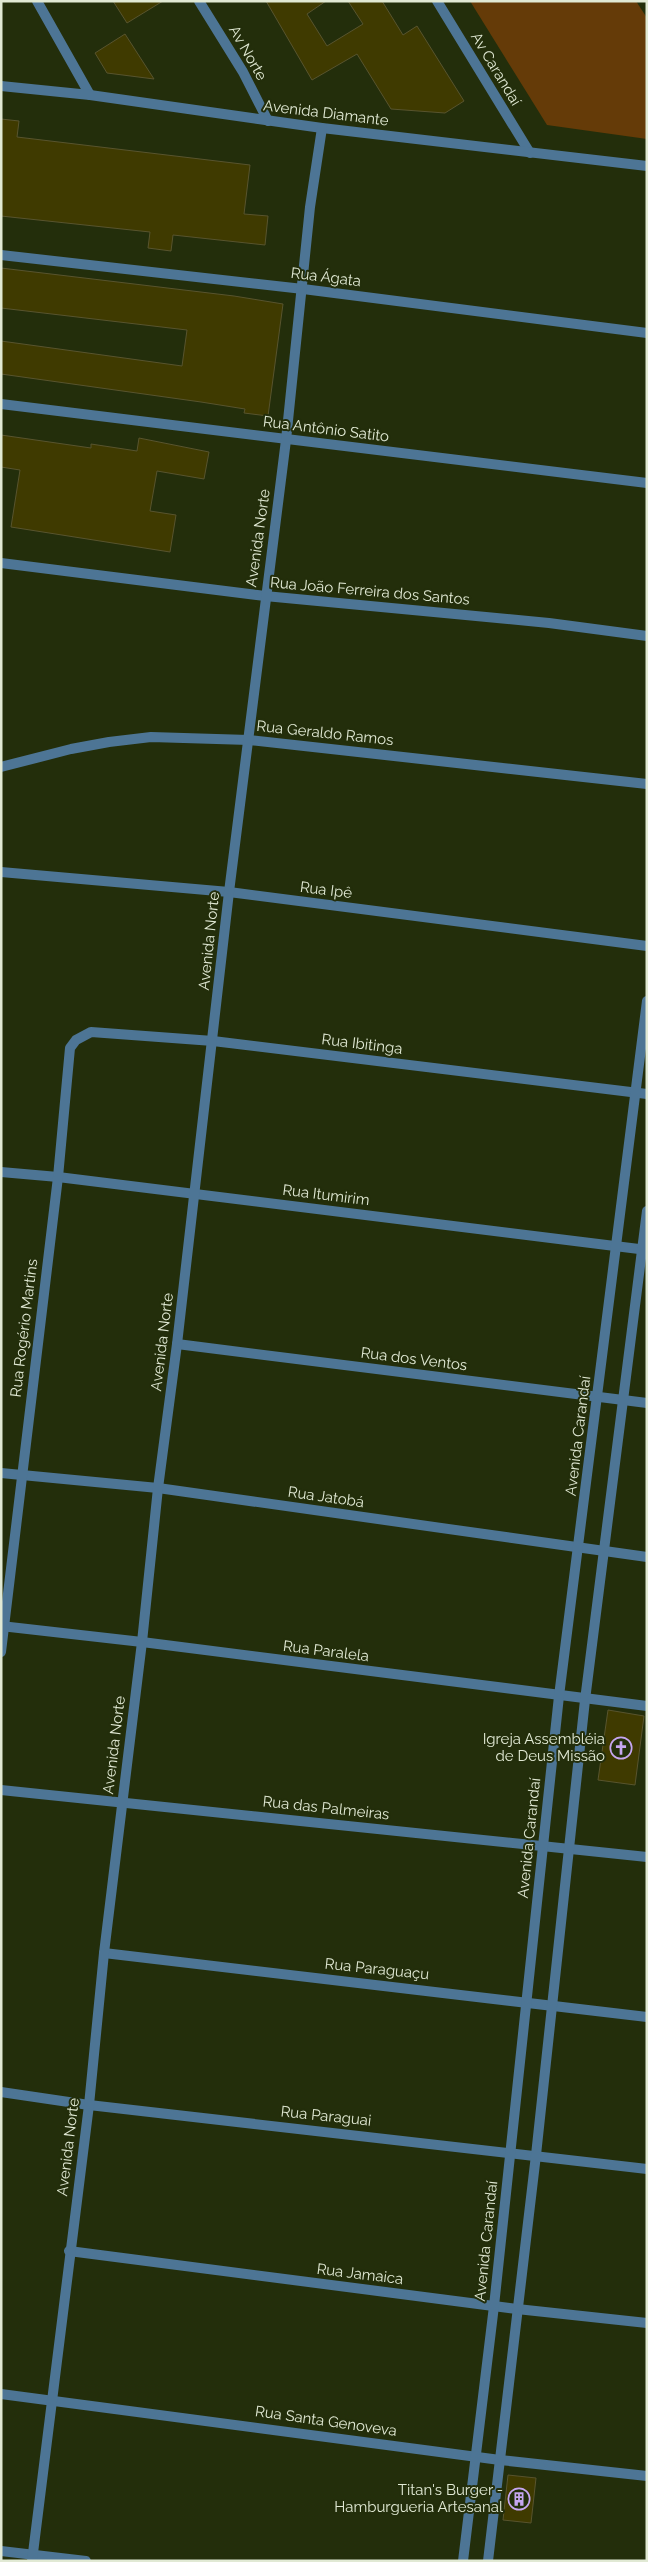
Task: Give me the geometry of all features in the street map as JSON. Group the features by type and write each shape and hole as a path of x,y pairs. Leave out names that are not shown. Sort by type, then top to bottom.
{"street":[{"path":"37,1 90,95"},
{"name":"Av Norte","path":"199,1 243,72 268,121"},
{"name":"Av Carandaí","path":"437,1 530,153"},
{"name":"Avenida Diamante","path":"1,86 90,95 322,128 647,166"},
{"name":"Avenida Norte","path":"32,2558 69,2251 89,2105 104,1953 142,1642 158,1488 195,1194 229,892 286,440 310,207 322,128"},
{"name":"Rua Ágata","path":"1,255 303,289 647,332"},
{"name":"Rua Antônio Satito","path":"1,404 647,483"},
{"name":"Rua João Ferreira dos Santos","path":"1,563 266,596 549,623 647,636"},
{"name":"Rua Geraldo Ramos","path":"1,768 71,749 151,737 249,740 647,784"},
{"name":"Rua Ipê","path":"1,872 229,892 647,946"},
{"name":"Avenida Carandaí","path":"462,2561 494,2306 559,1696 647,1001"},
{"name":"Rua Ibitinga","path":"76,1040 91,1032 213,1041 647,1094"},
{"name":"Rua Rogério Martins","path":"1,1652 58,1177 70,1048 76,1040"},
{"name":"Rua Itumirim","path":"1,1172 58,1177 645,1250"},
{"path":"488,2561 536,2155 585,1700 645,1250 647,1211"},
{"name":"Rua dos Ventos","path":"177,1344 647,1403"},
{"name":"Rua Jatobá","path":"1,1473 158,1488 647,1557"},
{"name":"Rua Paralela","path":"3,1626 142,1642 585,1700 647,1706"},
{"name":"Rua das Palmeiras","path":"1,1790 647,1857"},
{"name":"Rua Paraguaçu","path":"104,1953 647,2016"},
{"name":"Rua Paraguai","path":"1,2092 89,2105 647,2169"},
{"name":"Rua Jamaica","path":"69,2251 517,2309 647,2323"},
{"name":"Rua Santa Genoveva","path":"1,2394 500,2460 647,2476"},
{"path":"1,2550 32,2558 86,2561"}],"shaded area":[{"path":"470,1 636,1 647,18 647,139 547,125"}],"building":[{"path":"113,1 163,1 127,23"},
{"path":"266,1 326,1 307,14 327,46 363,24 348,1 382,1 403,35 417,26 464,101 445,113 391,109 357,54 312,80"},
{"path":"125,34 154,79 107,73 95,53"},
{"path":"1,119 19,121 17,137 250,165 244,214 268,216 265,245 173,235 171,251 148,248 150,232 1,216"},
{"path":"1,268 234,296 283,304 268,416 244,413 245,409 201,402 1,374 1,341 182,366 187,330 1,308"},
{"path":"1,435 91,448 91,444 137,451 139,438 209,452 204,479 157,471 150,511 176,515 170,552 11,527 20,470 1,467"},
{"name":"Igreja Assembléia de Deus Missão","path":"608,1710 644,1716 635,1785 598,1780"},
{"name":"Titan's Burger - Hamburgueria Artesanal","path":"508,2475 536,2478 531,2523 503,2520"}],"place":[{"name":"Igreja Assembléia de Deus Missão","path":"621,1748"},
{"name":"Titan's Burger - Hamburgueria Artesanal","path":"519,2499"}]}
